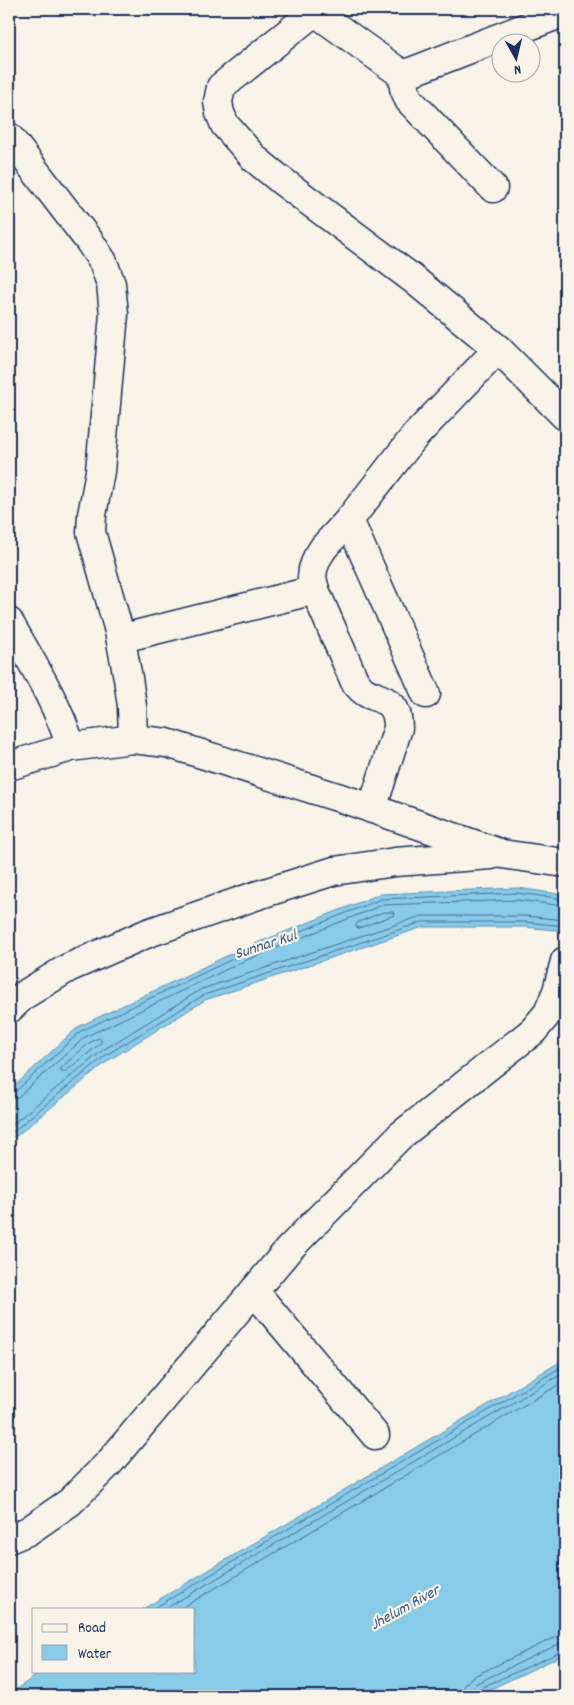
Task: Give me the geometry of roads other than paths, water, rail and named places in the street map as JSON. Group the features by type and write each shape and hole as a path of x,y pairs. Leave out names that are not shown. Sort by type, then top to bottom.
{"street":[{"path":"493,188 409,100 404,88 403,75 313,10 221,87 218,102 225,125 256,159 282,181 413,279 498,349 565,416"},
{"path":"403,75 565,12"},
{"path":"9,137 90,242 103,262 111,284 114,314 100,471 91,532 119,631 132,706 133,739"},
{"path":"372,809 398,728 398,719 395,710 388,701 365,692 355,682 315,590 312,578 317,558 415,436 498,349"},
{"path":"349,520 426,694"},
{"path":"134,635 315,590"},
{"path":"9,622 51,695 64,724 71,747"},
{"path":"9,766 71,747 133,739 167,743 372,809 502,854 565,863"},
{"path":"9,1010 24,995 68,968 148,933 258,895 334,871 395,862 502,854"},
{"path":"9,1540 28,1531 70,1502 110,1462 289,1249 400,1136 533,1031 548,1013 557,991 565,962"},
{"path":"254,1290 375,1435"}],"water":[{"name":"Sunnar Kul","path":"518,888 565,895 565,931 524,927 423,927 205,1000 109,1060 9,1142 9,1091 78,1027 237,951 380,894"},
{"name":"Jhelum River","path":"565,1359 565,1654 476,1696 9,1696 9,1694 42,1672 195,1672 195,1608 145,1608"}]}
